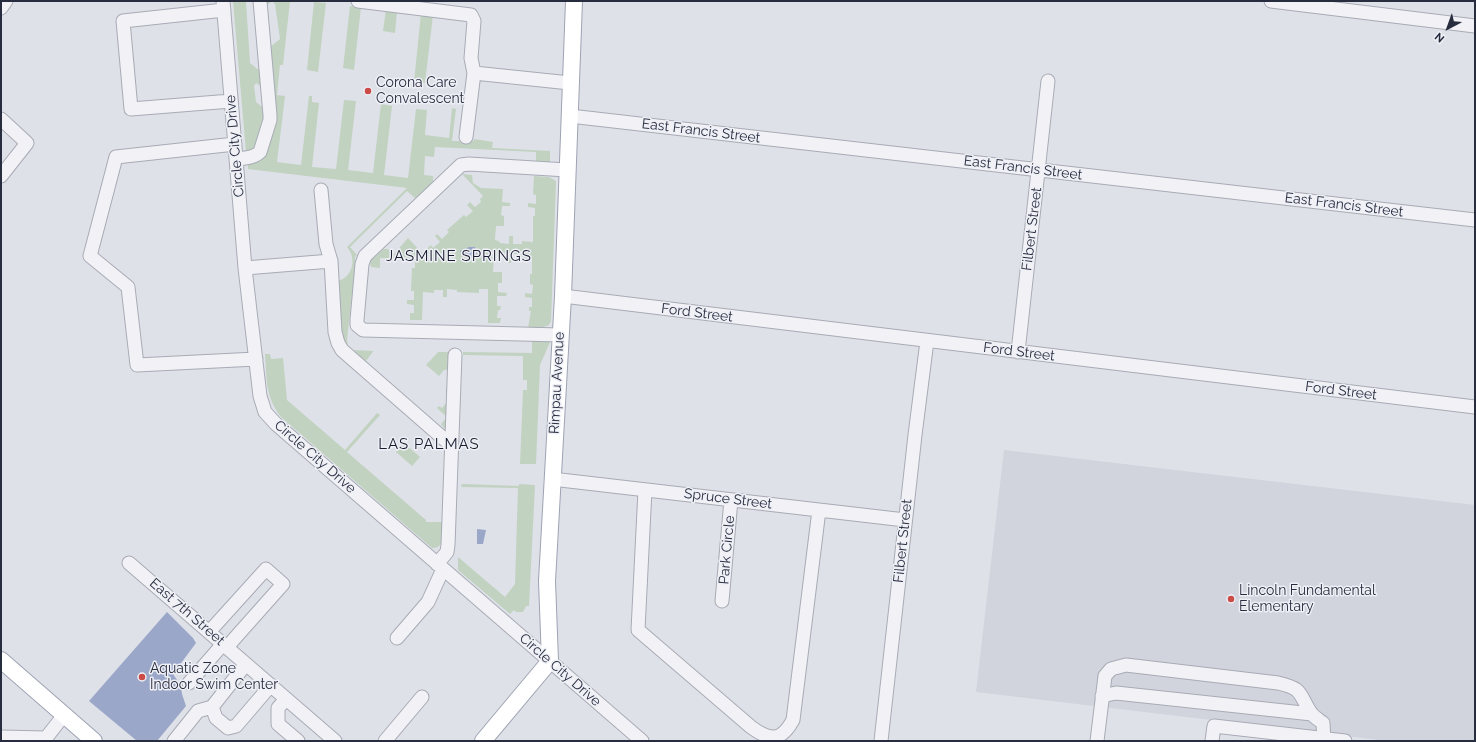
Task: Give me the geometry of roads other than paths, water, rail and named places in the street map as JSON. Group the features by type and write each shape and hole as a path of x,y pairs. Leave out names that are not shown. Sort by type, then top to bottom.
{"main road":[{"name":"Rimpau Avenue","path":"550,661 547,581 563,296 574,1"},
{"path":"1,660 94,741"},
{"path":"483,741 550,661"}],"street":[{"path":"1,8 6,1"},
{"path":"236,159 247,158 260,152 270,120 260,1"},
{"path":"358,1 471,15 474,21 471,58 474,73 466,137"},
{"path":"1271,1 1342,5 1475,26"},
{"path":"223,5 123,21 131,109 231,101"},
{"name":"Circle City Drive","path":"223,5 245,268 260,396 265,412 276,424 642,741"},
{"path":"474,73 570,83"},
{"name":"Filbert Street","path":"1018,352 1048,81"},
{"name":"East Francis Street","path":"570,116 1475,220"},
{"path":"1,119 27,143 1,176"},
{"path":"235,144 116,157 90,256 128,286 137,365 256,359"},
{"path":"560,335 363,330 357,325 357,320 362,264 365,256 460,165 469,164 567,170"},
{"path":"321,190 326,244 331,261 335,332 338,343 342,350 452,446"},
{"path":"245,268 331,261"},
{"name":"Ford Street","path":"563,296 1475,407"},
{"name":"Filbert Street","path":"881,741 905,520 927,341"},
{"path":"397,638 428,602 440,566 447,552 455,355"},
{"name":"Spruce Street","path":"552,478 905,520"},
{"path":"645,490 638,630 751,727 762,735 776,737 787,731 793,720 819,510"},
{"name":"Park Circle","path":"722,601 731,500"},
{"name":"East 7th Street","path":"129,563 335,741"},
{"path":"189,683 283,584 266,569 209,632"},
{"path":"174,741 198,711 212,707 246,664"},
{"path":"1097,741 1105,676 1111,669 1126,665 1271,682 1292,686 1300,691 1312,714 1323,723 1324,740"},
{"path":"212,707 216,718 228,728 236,726 270,685"},
{"path":"1102,696 1116,693 1312,714"},
{"path":"385,741 422,697"},
{"path":"286,699 278,708 278,724 298,741"},
{"path":"1,737 46,738 64,715"},
{"path":"1212,741 1214,726 1324,740 1345,741"}],"water":[{"path":"469,247 475,247 477,255 475,258 460,252"},
{"path":"477,529 486,530 483,544 477,544"},
{"name":"Aquatic Zone Indoor Swim Center","path":"167,612 193,638 196,643 173,674 181,686 186,706 157,741 137,741 89,701"}],"place":[{"name":"Corona Care Convalescent","path":"368,91"},
{"name":"Lincoln Fundamental Elementary","path":"1231,599"},
{"name":"Aquatic Zone Indoor Swim Center","path":"142,677"}],"district":[{"name":"JASMINE SPRINGS","path":"459,256"},
{"name":"LAS PALMAS","path":"429,444"}]}
